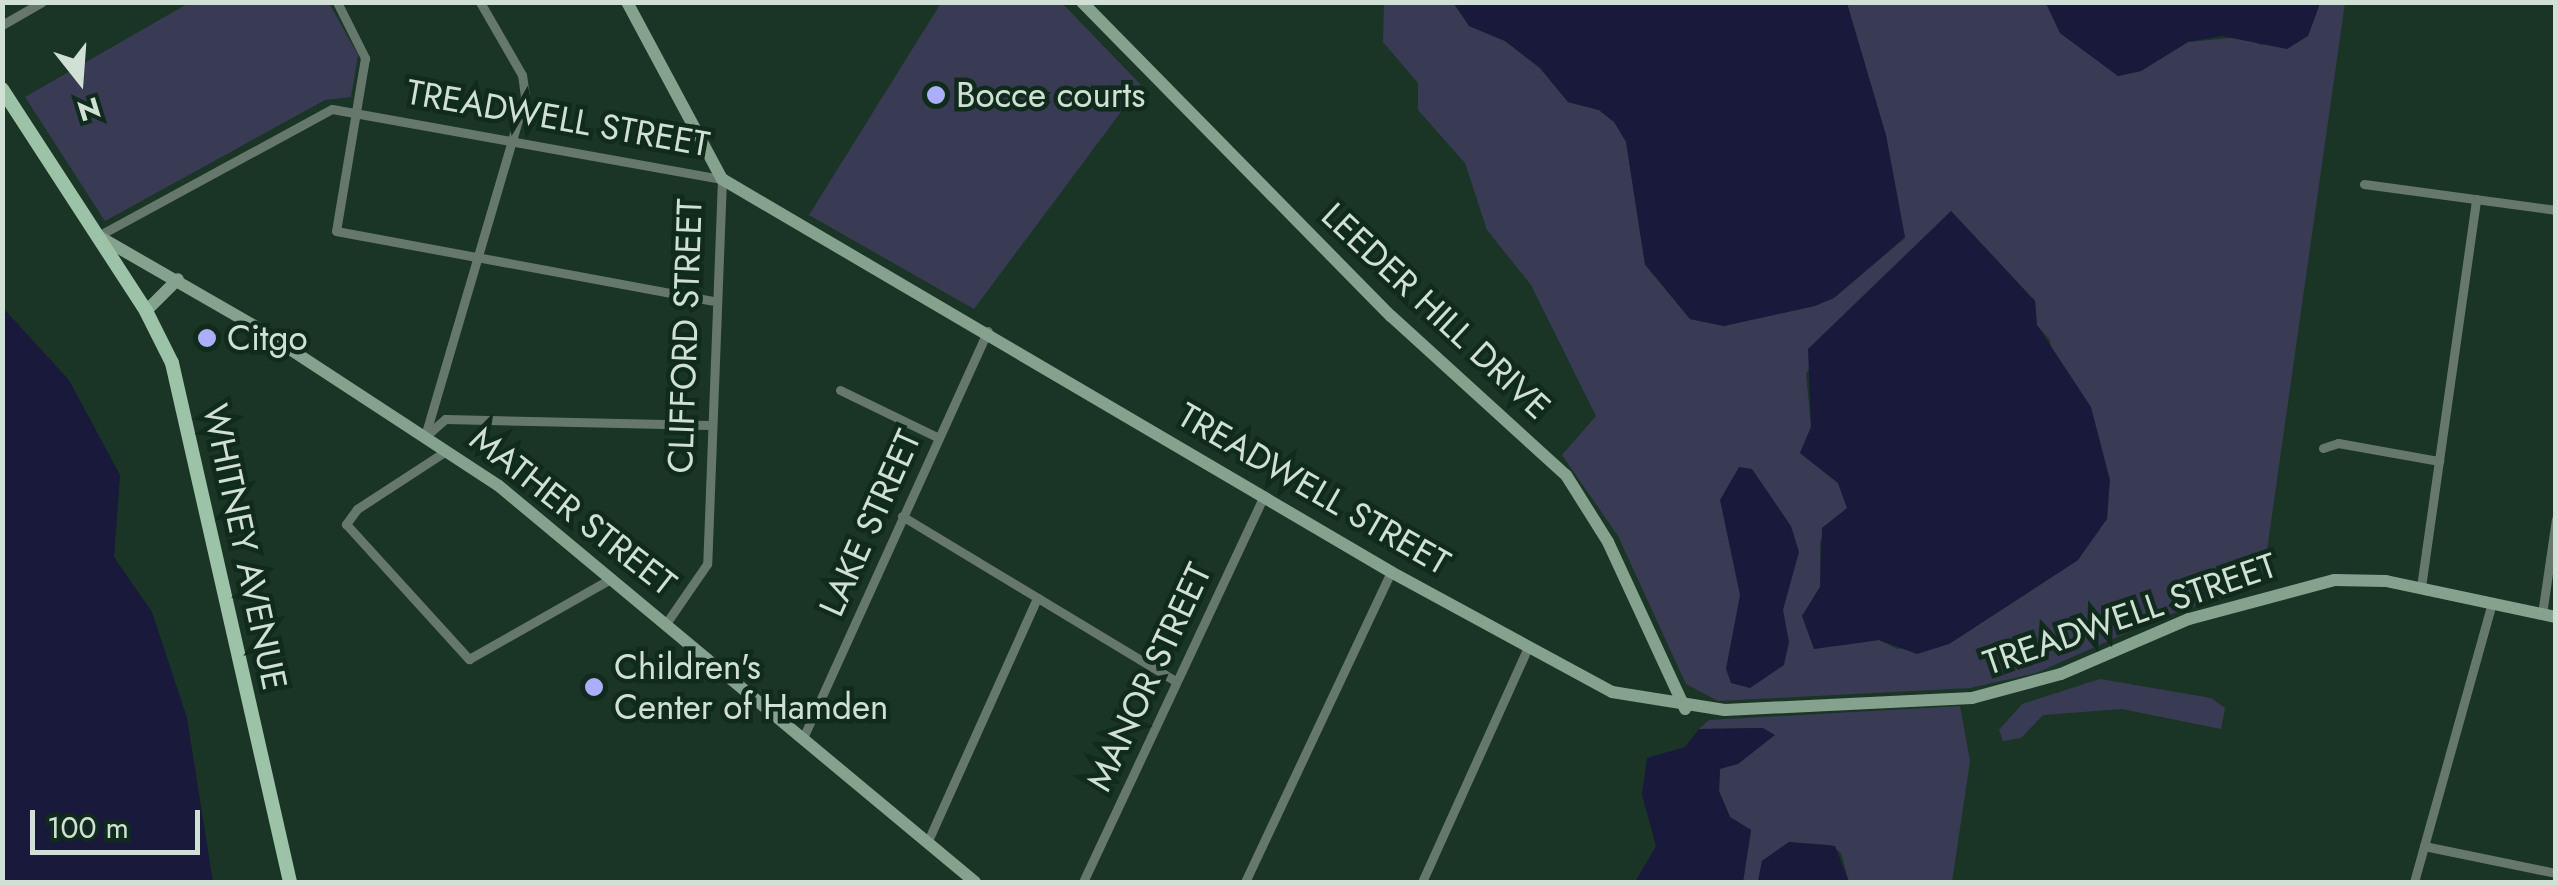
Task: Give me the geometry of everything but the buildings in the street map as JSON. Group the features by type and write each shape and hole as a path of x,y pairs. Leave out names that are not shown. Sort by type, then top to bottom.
{"main road":[{"name":"WHITNEY AVENUE","path":"2,89 146,311 180,392 290,882"}],"street":[{"path":"2,25 42,2"},
{"path":"337,2 365,58 336,231 712,301"},
{"path":"426,436 514,140 524,84 480,2"},
{"name":"CLIFFORD STREET","path":"627,2 722,179 712,301 707,564 666,622"},
{"name":"LEEDER HILL DRIVE","path":"1082,2 1391,316 1566,475 1608,542 1685,708"},
{"name":"TREADWELL STREET","path":"98,236 332,109 722,179 1528,649 1612,692 1685,708 1972,698 2035,684 2170,626 2245,602 2360,578 2549,615"},
{"path":"2364,184 2556,210"},
{"path":"2421,587 2476,199"},
{"name":"MATHER STREET","path":"98,236 178,280 426,436 614,576 975,882"},
{"path":"146,311 178,280"},
{"name":"LAKE STREET","path":"803,738 988,332"},
{"path":"840,390 939,438"},
{"path":"426,436 445,418 709,425"},
{"path":"2324,448 2338,442 2439,461"},
{"path":"446,451 357,509 346,524 469,659 614,576"},
{"name":"MANOR STREET","path":"1083,882 1264,494"},
{"path":"902,516 1176,681"},
{"path":"2549,615 2556,519"},
{"path":"1245,882 1391,572"},
{"path":"927,843 1037,598"},
{"path":"2414,882 2492,602"},
{"path":"1422,882 1528,649"},
{"path":"2424,846 2556,873"}],"shaded area":[{"path":"189,3 329,3 358,55 351,97 325,100 105,221 25,97"},
{"path":"941,3 1062,3 1141,85 974,309 809,215"},
{"path":"1384,3 1453,3 1469,26 1505,41 1540,68 1568,102 1599,110 1614,122 1626,141 1645,265 1690,319 1724,326 1834,298 1905,238 1847,3 2046,3 2060,33 2118,76 2141,71 2188,42 2242,37 2261,45 2308,36 2320,3 2345,3 2262,585 2165,616 2036,673 1970,688 1718,701 1686,684 1618,536 1562,455 1596,416 1531,285 1487,230 1465,163 1418,110 1418,83 1383,42","holes":["1951,211 2035,301 2037,325 2050,340 2078,560 1949,644 1897,649 1879,640 1836,646 1802,616 1820,587 1820,542 1848,509 1838,483 1800,453 1811,427 1806,373"]},
{"path":"1454,3 1847,3 1886,135 1905,237 1834,298 1815,306 1724,326 1690,319 1645,264 1626,142 1614,122 1599,110 1568,102 1540,68 1505,41 1469,26"},
{"path":"2046,3 2320,3 2308,36 2287,49 2222,36 2188,42 2141,71 2118,76 2060,33"},
{"path":"1951,211 2035,301 2037,325 2091,407 2110,480 2107,519 2078,560 1949,644 1917,654 1879,640 1814,649 1802,616 1820,587 1822,528 1847,508 1838,483 1800,453 1811,427 1808,349"},
{"path":"3,308 69,380 120,475 114,557 152,612 187,718 213,882 3,882"},
{"path":"1739,467 1752,469 1791,526 1799,552 1783,610 1789,642 1784,665 1750,688 1731,683 1726,669 1740,595 1720,500"},
{"path":"2100,679 2211,698 2225,708 2221,729 2122,709 2043,715 2021,738 2003,741 1999,730 2022,704"},
{"path":"1960,706 1970,761 1952,882 1849,882 1841,853 1831,845 1789,842 1762,861 1758,882 1743,882 1751,830 1730,817 1719,791 1720,768 1762,728 1699,729 1709,720"},
{"path":"1763,728 1775,735 1738,764 1720,769 1719,791 1730,817 1751,830 1743,882 1635,882 1656,846 1642,795 1647,758 1685,747 1699,729"},
{"path":"1789,842 1835,846 1849,882 1758,882 1762,861"}],"place":[{"name":"Bocce courts","path":"936,95"},
{"name":"Citgo","path":"207,338"},
{"name":"Children's Center of Hamden","path":"594,687"}]}
